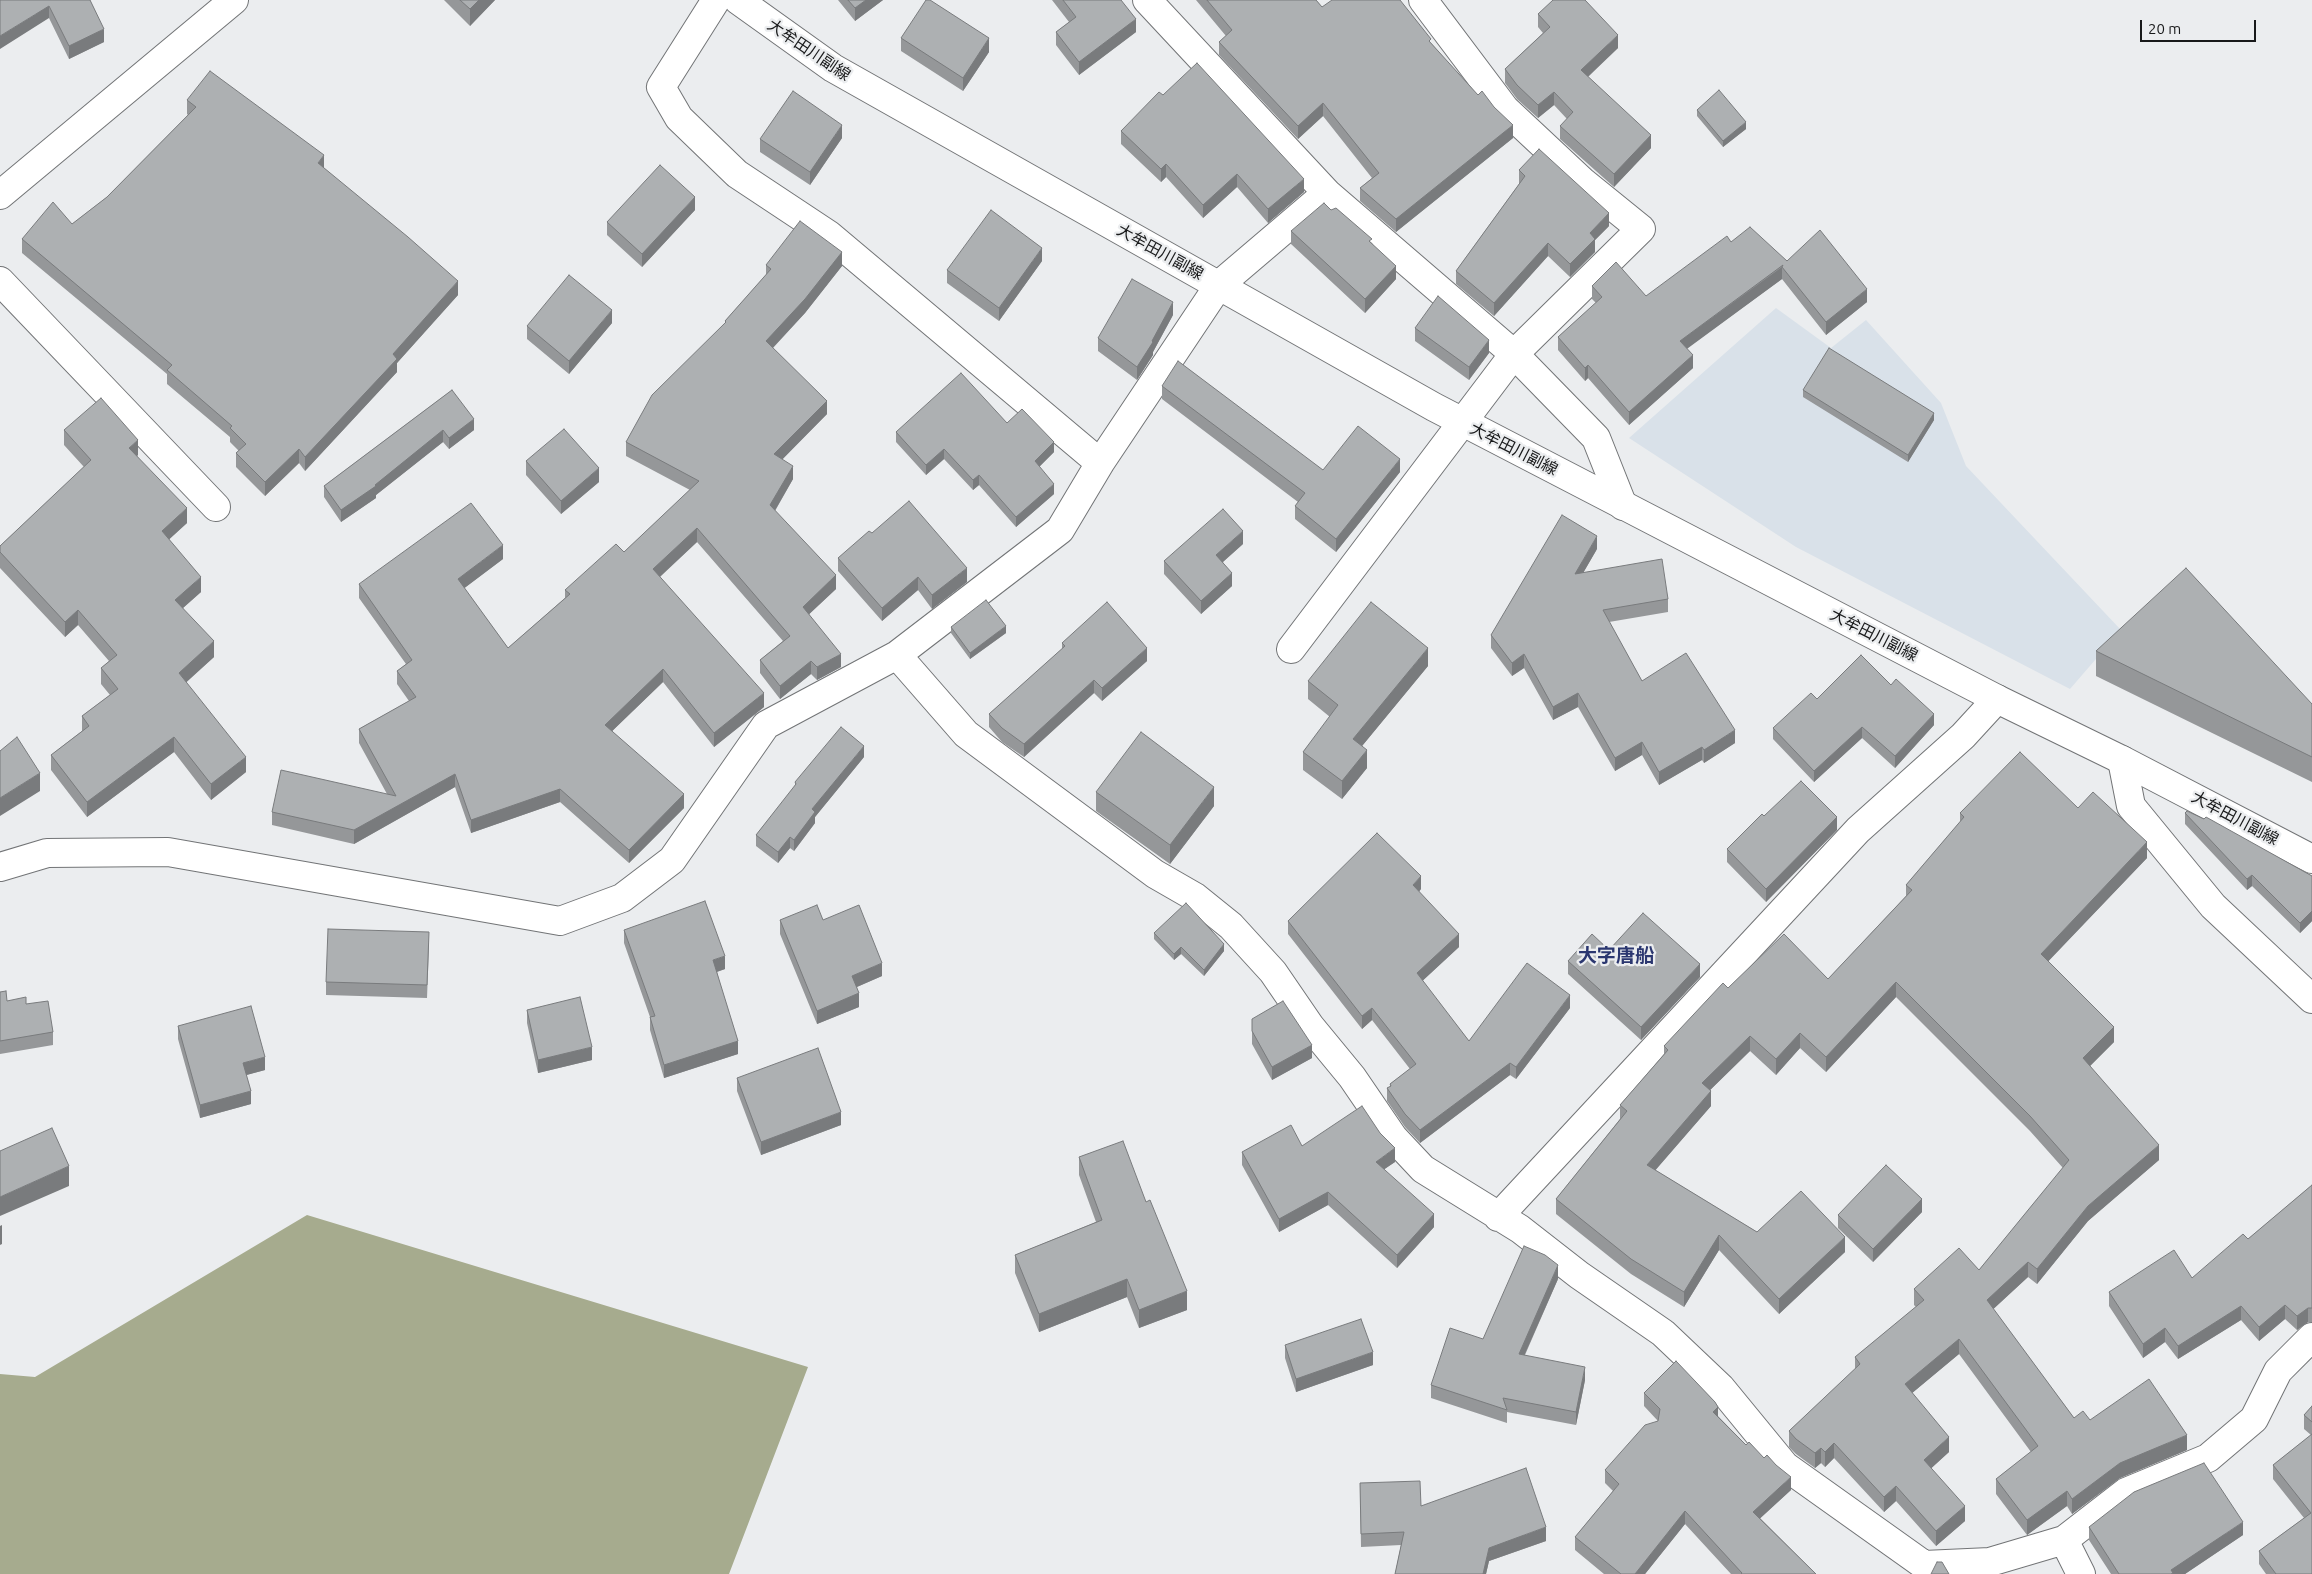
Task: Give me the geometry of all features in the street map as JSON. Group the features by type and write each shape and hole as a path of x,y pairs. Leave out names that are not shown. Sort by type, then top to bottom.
{"street":[{"path":"0,195 234,0"},
{"path":"716,0 661,87 679,118 737,174 828,235 1100,462"},
{"name":"大牟田川副線","path":"738,0 833,68 1462,422 1997,699 2122,760 2312,859"},
{"path":"1147,0 1327,193 1514,354 1596,438 1623,506"},
{"path":"1291,649 1514,354 1641,229 1583,182 1505,109 1423,0"},
{"path":"0,868 47,853 168,852 560,921 622,898 672,860 766,725 897,655 1060,530 1100,462 1219,285 1327,193"},
{"path":"0,281 216,508"},
{"path":"897,655 966,734 1155,874 1195,897 1231,926 1273,972 1310,1026 1352,1077 1393,1137 1423,1168 1498,1217 1520,1229 1579,1275 1663,1333 1721,1388 1786,1466 1922,1570 1990,1562 2064,1540 2126,1492 2208,1458 2254,1419 2278,1371 2312,1337"},
{"path":"1498,1217 1858,830 1963,736 1997,699"},
{"path":"2122,760 2131,806 2214,906 2312,999"},
{"path":"2064,1540 2081,1574"}],"shaded area":[{"path":"1776,308 1831,348 1866,320 1941,403 1966,466 2121,630 2070,689 1796,547 1629,438"}],"green space":[{"path":"307,1215 808,1367 729,1574 0,1574 0,1374 35,1377"}],"building":[{"path":"0,0 90,0 104,29 69,46 49,6 0,36"},
{"path":"460,0 479,0 470,9"},
{"path":"848,0 866,0 855,8"},
{"path":"926,0 930,0 989,38 963,78 901,38"},
{"path":"1063,0 1121,0 1136,19 1079,62 1056,32 1076,17"},
{"path":"1207,0 1316,0 1322,7 1332,0 1400,0 1431,39 1429,41 1478,95 1482,91 1494,107 1513,125 1396,219 1360,188 1379,173 1323,103 1298,126 1219,42 1232,30"},
{"path":"1553,0 1585,0 1618,35 1581,70 1651,135 1614,174 1560,126 1573,112 1554,92 1538,105 1517,85 1505,69 1550,27 1538,14"},
{"path":"1197,63 1304,179 1268,209 1237,174 1203,205 1166,164 1161,169 1121,131 1159,92 1163,95"},
{"path":"210,71 324,155 318,163 458,281 393,354 397,359 305,457 299,449 265,482 236,453 246,444 230,428 232,426 167,370 172,365 22,239 53,202 72,224 107,197 196,107 187,100"},
{"path":"1719,90 1746,122 1723,141 1697,110"},
{"path":"793,91 842,125 810,172 760,139"},
{"path":"1539,149 1609,213 1590,233 1595,239 1570,264 1548,243 1494,303 1456,271 1525,176 1519,170"},
{"path":"660,165 695,197 642,254 607,222"},
{"path":"1324,203 1331,210 1336,208 1372,239 1369,241 1396,266 1365,299 1291,231"},
{"path":"991,210 1042,248 999,308 947,270"},
{"path":"800,221 842,252 805,299 766,341 827,401 774,454 793,466 770,505 836,575 803,607 841,654 817,667 811,661 780,686 760,660 790,636 697,528 653,569 764,693 714,733 663,669 605,725 684,794 629,850 560,789 471,820 455,774 354,830 272,812 281,770 396,796 359,729 416,697 397,671 412,660 359,584 471,503 503,545 458,579 508,648 570,594 565,590 616,544 624,552 699,481 626,442 652,395 726,322 771,269 766,265"},
{"path":"1750,227 1787,261 1820,230 1867,289 1826,322 1782,267 1783,265 1680,341 1693,355 1629,412 1588,365 1585,368 1558,337 1602,297 1592,286 1616,262 1646,296 1727,236 1731,242"},
{"path":"569,275 612,310 569,361 527,326"},
{"path":"1132,279 1173,302 1153,342 1137,367 1098,338"},
{"path":"1438,296 1489,340 1469,367 1415,328"},
{"path":"1829,348 1934,413 1908,455 1803,390"},
{"path":"1178,361 1323,470 1358,426 1400,459 1336,539 1295,506 1305,493 1162,386"},
{"path":"961,373 1007,423 1022,409 1054,442 1035,461 1054,484 1016,517 979,475 973,480 944,449 926,465 896,432"},
{"path":"452,390 474,419 449,438 443,430 376,486 341,510 324,486"},
{"path":"101,398 138,440 129,448 187,508 162,531 201,577 175,600 214,641 179,673 246,757 211,784 174,737 87,802 51,755 89,726 82,716 118,689 101,668 117,655 78,610 65,622 0,552 0,546 91,460 64,430"},
{"path":"564,429 599,468 561,501 526,461"},
{"path":"909,501 967,568 932,595 918,577 882,608 838,558 869,531 872,533"},
{"path":"1223,509 1243,531 1216,555 1232,573 1201,601 1164,561"},
{"path":"1562,515 1597,536 1575,574 1662,559 1668,599 1603,610 1642,681 1686,653 1735,730 1704,750 1702,747 1659,772 1642,742 1615,758 1578,693 1553,707 1524,654 1512,663 1491,635"},
{"path":"2186,568 2312,704 2312,757 2096,651"},
{"path":"986,600 1006,626 970,653 951,627"},
{"path":"1107,602 1147,648 1102,688 1094,680 1024,744 1002,728 989,714 1065,646 1062,643"},
{"path":"1371,602 1428,648 1353,739 1367,750 1342,781 1303,752 1338,705 1308,681"},
{"path":"1861,655 1891,685 1896,679 1934,714 1895,756 1862,727 1814,771 1773,728 1811,693 1817,699"},
{"path":"841,727 864,746 812,809 815,812 794,840 790,837 778,852 756,835 796,784 795,782"},
{"path":"1141,732 1214,787 1170,845 1096,792"},
{"path":"17,737 40,773 0,798 0,751"},
{"path":"2020,752 2078,808 2093,792 2147,842 2041,954 2114,1027 2083,1058 2159,1145 2088,1206 2037,1269 2028,1262 1987,1300 2074,1418 2083,1411 2090,1420 2149,1379 2187,1435 2120,1463 2072,1499 2067,1491 2027,1520 1996,1479 2038,1446 1959,1339 1905,1384 1949,1437 1924,1460 1965,1506 1936,1531 1896,1486 1884,1497 1834,1443 1825,1452 1821,1448 1815,1453 1796,1439 1789,1431 1860,1364 1855,1357 1924,1300 1914,1289 1959,1248 1979,1270 2069,1160 2030,1116 1896,982 1826,1057 1800,1033 1776,1059 1750,1036 1702,1083 1711,1091 1647,1165 1757,1232 1801,1191 1845,1237 1779,1299 1719,1235 1684,1292 1631,1259 1556,1199 1627,1111 1620,1105 1668,1050 1664,1046 1723,983 1728,988 1784,934 1828,979 1912,890 1906,885 1964,817 1960,813"},
{"path":"1801,781 1837,817 1766,889 1727,849 1762,814 1764,816"},
{"path":"2187,811 2204,819 2206,817 2312,876 2312,911 2300,923 2252,875 2247,879 2185,813"},
{"path":"1377,833 1421,876 1413,885 1459,934 1417,973 1469,1041 1527,963 1570,995 1516,1067 1510,1063 1420,1130 1405,1114 1387,1088 1416,1064 1372,1008 1362,1016 1288,921"},
{"path":"705,901 725,956 713,960 738,1041 664,1065 650,1017 655,1016 624,930"},
{"path":"1186,903 1224,944 1204,970 1181,947 1174,954 1154,933"},
{"path":"817,905 823,920 859,905 882,963 852,976 859,993 817,1011 780,920"},
{"path":"1643,913 1700,964 1641,1027 1568,961 1592,934 1609,950"},
{"path":"328,929 429,932 427,985 326,982"},
{"path":"6,991 7,1001 26,997 26,1004 48,1001 53,1032 0,1041 0,992"},
{"path":"580,997 592,1047 538,1060 527,1010"},
{"path":"1283,1001 1312,1045 1272,1067 1252,1031 1252,1019"},
{"path":"251,1006 265,1057 243,1063 251,1091 200,1105 178,1026"},
{"path":"818,1048 841,1112 761,1142 737,1078"},
{"path":"1362,1106 1380,1133 1395,1148 1376,1162 1434,1214 1397,1255 1328,1192 1279,1219 1242,1152 1291,1125 1302,1146"},
{"path":"52,1128 69,1166 0,1197 0,1151"},
{"path":"1123,1141 1146,1202 1150,1200 1187,1291 1139,1310 1127,1279 1039,1314 1015,1255 1102,1220 1079,1157"},
{"path":"1886,1165 1922,1199 1873,1249 1838,1215"},
{"path":"2312,1185 2312,1308 2308,1308 2297,1316 2285,1305 2259,1327 2241,1306 2178,1346 2165,1328 2143,1344 2109,1292 2174,1250 2192,1278 2243,1234 2248,1239"},
{"path":"1524,1246 1545,1255 1558,1265 1519,1354 1585,1367 1576,1412 1503,1398 1507,1410 1431,1385 1450,1328 1483,1339"},
{"path":"1361,1319 1373,1352 1296,1379 1285,1345"},
{"path":"1676,1361 1715,1402 1718,1407 1713,1412 1746,1445 1749,1442 1764,1458 1767,1455 1791,1477 1753,1512 1816,1574 1741,1574 1685,1511 1635,1574 1621,1574 1575,1537 1619,1484 1605,1470 1645,1425 1658,1421 1660,1409 1644,1393"},
{"path":"2312,1406 2312,1422 2304,1415"},
{"path":"2312,1434 2312,1574 2276,1574 2259,1551 2311,1513 2273,1465"},
{"path":"2204,1463 2243,1522 2171,1570 2173,1573 2171,1574 2119,1574 2089,1527 2134,1492"},
{"path":"1526,1468 1546,1527 1489,1548 1483,1574 1395,1574 1404,1532 1361,1534 1360,1483 1420,1481 1421,1506"},
{"path":"1937,1562 1942,1562 1949,1574 1931,1574"}],"district":[{"name":"大字唐船","path":"1616,956"}]}
